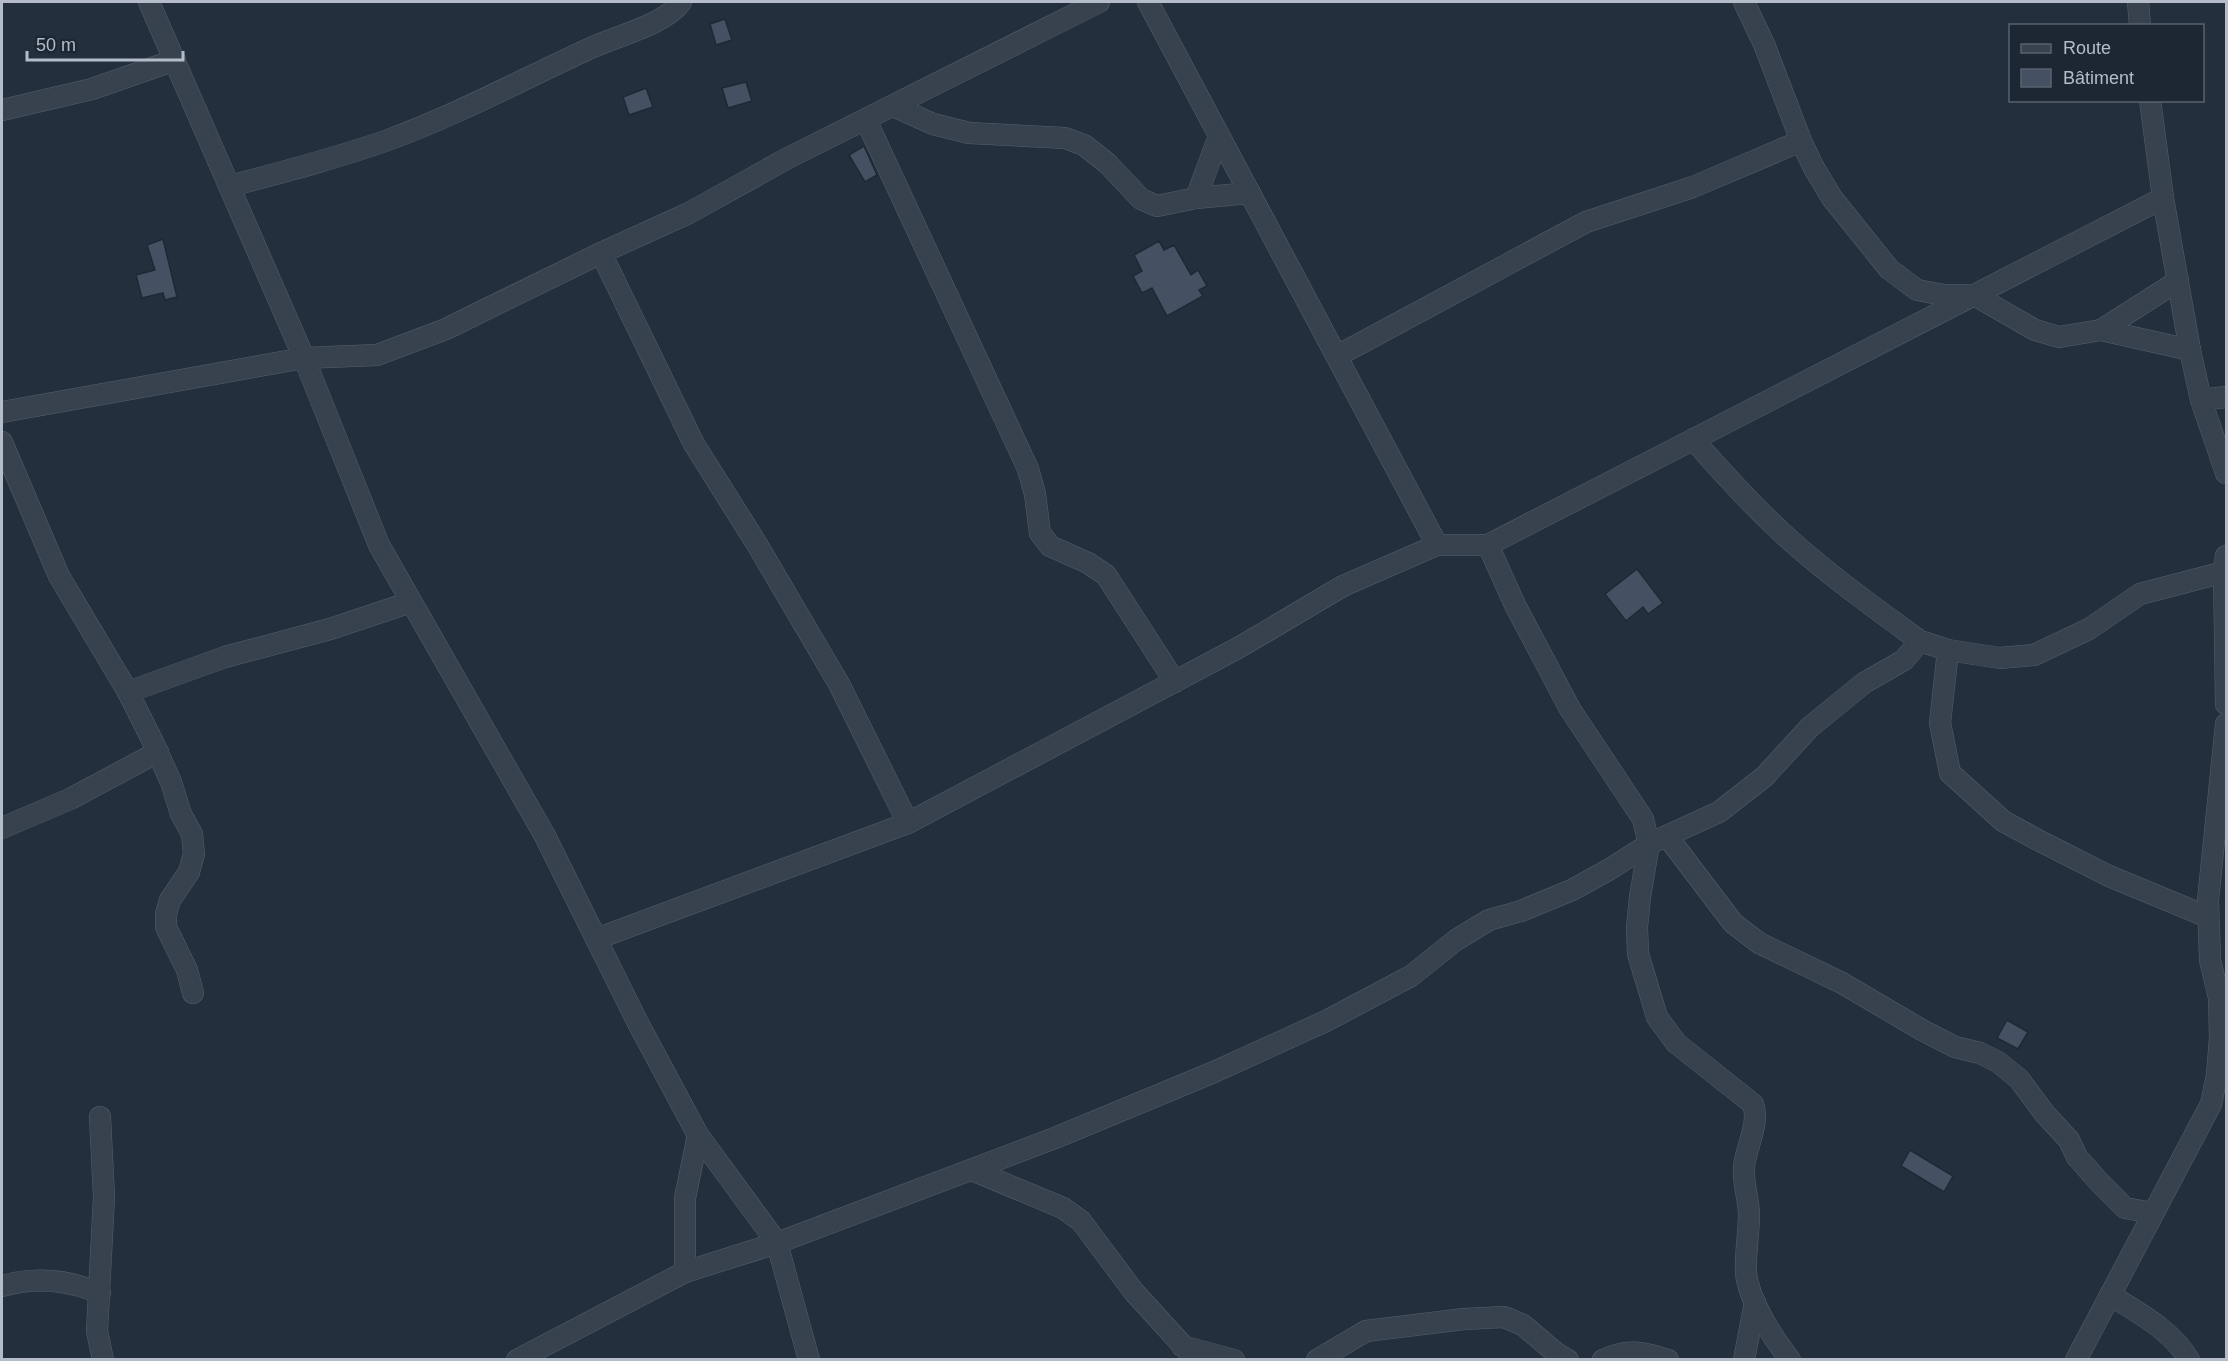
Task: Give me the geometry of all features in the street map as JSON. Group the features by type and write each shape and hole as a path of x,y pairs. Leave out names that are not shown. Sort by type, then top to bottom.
{"street":[{"path":"149,2 304,358 379,545 544,837 698,1135 777,1243 809,1359"},
{"path":"230,186 340,156 400,135 462,109 594,46 652,23 676,9 681,2"},
{"path":"2,412 304,358 377,355 446,329 601,253 689,213 788,159 1099,2"},
{"path":"1148,2 1437,545"},
{"path":"1744,2 1764,44 1801,141 1814,168 1832,198 1889,269 1917,290 1944,295 1974,295 2035,330 2059,337 2101,330 2190,350"},
{"path":"2138,2 2140,24"},
{"path":"2,110 92,88 175,60"},
{"path":"2150,102 2163,198 2190,350 2201,400 2226,473"},
{"path":"893,106 933,124 969,133 1065,138 1084,145 1107,163 1141,199 1157,206 1196,198 1250,193"},
{"path":"866,120 1028,469 1035,494 1040,533 1050,546 1088,563 1106,575 1175,682"},
{"path":"1196,198 1219,136"},
{"path":"1337,356 1586,222 1693,187 1801,141"},
{"path":"596,939 908,824 1175,682 1343,586 1437,545 1488,545 2163,198"},
{"path":"601,253 694,444 758,546 839,684 908,824"},
{"path":"2101,330 2178,281"},
{"path":"2201,400 2226,397"},
{"path":"1693,439 1779,530 1841,582 1920,642 1948,650 2000,658 2034,656 2089,629 2140,594 2225,564 2226,704"},
{"path":"2,442 59,576 128,692 158,752 195,845 189,872 170,900 166,914 166,927 187,970 193,993"},
{"path":"1488,545 1515,605 1570,709 1658,840 1733,923 1759,943 1842,983 1922,1030 1955,1047 1980,1053 1998,1062 2019,1079 2068,1140 2077,1157 2126,1208 2129,1224 2138,1241"},
{"path":"128,692 225,657 330,629 411,602"},
{"path":"516,1359 685,1272 777,1243 1055,1138 1214,1072 1326,1021 1411,976 1456,940 1490,920 1521,911 1572,890 1658,840 1719,812 1764,777 1810,727 1864,683 1904,660 1920,642"},
{"path":"1948,650 1940,723 1950,773 2003,820 2038,840 2109,876 2208,917"},
{"path":"2076,1359 2211,1104 2217,1075 2223,1012 2210,960 2208,900 2221,824 2226,724"},
{"path":"2,828 70,799 158,752"},
{"path":"1658,840 1640,897 1638,954 1657,1017 1676,1043 1753,1104 1754,1124 1744,1165 1744,1188 1749,1205 1746,1274 1755,1302 1779,1345 1790,1359"},
{"path":"100,1117 104,1197 97,1331 103,1359"},
{"path":"685,1272 685,1198 698,1135"},
{"path":"972,1170 1063,1208 1081,1221 1134,1292 1189,1353 1234,1359"},
{"path":"2126,1208 2153,1214"},
{"path":"2,1287 26,1281 53,1280 64,1281 100,1293"},
{"path":"2110,1295 2149,1320 2181,1346 2189,1359"},
{"path":"1744,1359 1755,1302"},
{"path":"1317,1359 1366,1331 1464,1319 1504,1317 1523,1325 1556,1353 1568,1359"},
{"path":"1603,1359 1620,1352 1633,1351 1668,1359"}],"building":[{"path":"725,19 732,40 716,45 710,24"},
{"path":"746,82 752,101 728,108 722,88"},
{"path":"646,88 653,107 629,115 623,97"},
{"path":"864,146 877,175 865,182 849,155"},
{"path":"163,239 177,297 165,300 163,293 142,298 136,275 155,270 147,245"},
{"path":"1159,241 1164,250 1174,245 1191,275 1198,270 1207,286 1199,290 1203,296 1167,316 1152,288 1142,293 1133,276 1142,271 1134,255"},
{"path":"1637,569 1663,603 1648,614 1643,607 1626,621 1605,594"},
{"path":"2007,1020 2028,1032 2018,1049 1997,1038"},
{"path":"1910,1150 1953,1176 1944,1192 1901,1166"}]}
